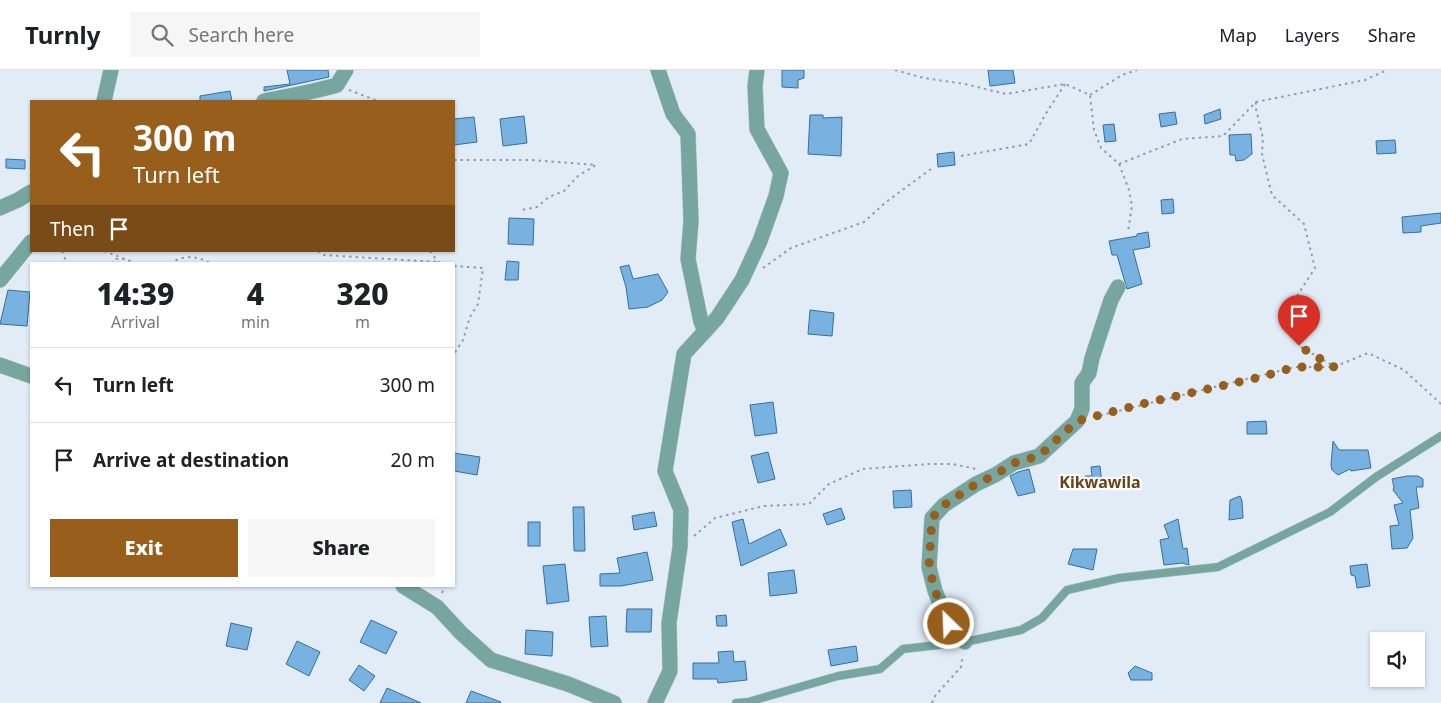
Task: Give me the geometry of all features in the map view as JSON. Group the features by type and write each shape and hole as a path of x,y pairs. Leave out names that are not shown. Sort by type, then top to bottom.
{"street":[{"path":"104,100 111,70"},
{"path":"268,100 295,94 310,93 337,85 346,70"},
{"path":"658,70 673,114 688,134 691,221 688,259 700,322 705,331"},
{"path":"655,703 670,671 669,623 680,547 681,510 665,471 684,354 717,318 742,280 760,241 776,196 781,173 757,129 755,86 757,70"},
{"path":"0,208 30,193"},
{"path":"0,280 30,243"},
{"path":"965,642 949,624 935,591 929,567 932,518 944,505 976,484 1014,463 1039,456 1077,421 1082,409 1082,383 1089,373 1111,300 1118,287"},
{"path":"0,365 30,376"},
{"path":"405,587 436,607 461,634 491,660 568,684 614,703"}],"lane":[{"path":"736,703 748,702 838,676 880,669 903,650 965,642 1021,630 1042,618 1067,590 1119,578 1218,567 1330,512 1376,477 1441,436"}],"path":[{"path":"895,70 924,78 965,84 1006,94 1065,84 1090,95"},
{"path":"1090,95 1122,75 1137,70"},
{"path":"1119,164 1182,138 1223,136 1256,102 1364,80 1387,70"},
{"path":"961,156 1029,144 1065,84"},
{"path":"337,85 375,100"},
{"path":"1090,95 1094,130 1101,148 1119,164 1129,190 1132,206 1128,231"},
{"path":"1256,102 1263,138 1262,154 1272,195 1304,224 1315,268 1288,310 1299,346 1334,367"},
{"path":"455,160 532,160 596,165 578,176 564,191 549,197 536,207 522,210"},
{"path":"762,269 791,248 864,222 886,202 931,169"},
{"path":"107,252 134,262"},
{"path":"319,252 323,255 438,262"},
{"path":"431,252 438,262"},
{"path":"174,262 184,257 202,258 209,262"},
{"path":"114,262 115,260 128,259"},
{"path":"455,266 483,268 478,304 470,317 463,340 455,352"},
{"path":"1077,421 1261,377 1295,367 1334,367 1368,353 1404,370 1441,404"},
{"path":"680,547 715,518 764,506 809,504 829,484 863,469 929,464 952,464 980,469"},
{"path":"932,703 934,696 961,668 965,642"}],"building":[{"path":"287,70 328,70 329,77 264,91 264,87 290,84"},
{"path":"782,70 804,70 804,78 798,80 798,88 782,87"},
{"path":"988,70 1013,70 1015,83 990,86"},
{"path":"230,91 232,100 200,100 200,96"},
{"path":"1220,109 1221,119 1205,124 1204,115"},
{"path":"1175,112 1177,124 1161,127 1159,114"},
{"path":"810,115 823,115 823,118 842,117 841,156 808,154"},
{"path":"524,116 527,143 503,146 500,119"},
{"path":"474,117 477,142 455,145 455,119"},
{"path":"1114,124 1116,141 1105,142 1103,125"},
{"path":"1251,134 1252,154 1244,160 1236,161 1235,155 1230,155 1229,135"},
{"path":"1395,140 1396,153 1377,154 1376,141"},
{"path":"954,152 955,165 938,167 937,154"},
{"path":"6,159 25,160 25,169 6,168"},
{"path":"1173,199 1174,213 1162,214 1161,200"},
{"path":"1441,213 1441,223 1421,226 1421,232 1403,233 1402,217"},
{"path":"509,218 534,219 533,245 508,244"},
{"path":"1148,232 1150,247 1133,250 1142,284 1127,289 1117,255 1112,255 1109,241"},
{"path":"507,261 519,262 518,280 505,280"},
{"path":"629,265 633,279 658,274 668,292 662,300 648,307 629,309 626,287 620,267"},
{"path":"8,290 30,292 27,326 0,324"},
{"path":"810,310 834,313 832,336 808,334"},
{"path":"773,402 777,433 755,436 750,405"},
{"path":"1266,421 1267,434 1247,434 1247,422"},
{"path":"1333,441 1339,450 1368,450 1371,468 1351,471 1350,469 1338,475 1332,470 1331,465"},
{"path":"768,452 775,479 758,483 751,456"},
{"path":"455,453 480,457 477,475 455,471"},
{"path":"1100,466 1102,484 1086,486 1085,476 1092,476 1091,467"},
{"path":"1029,469 1035,492 1018,496 1010,476"},
{"path":"1418,476 1423,479 1423,487 1416,487 1419,508 1410,510 1413,538 1407,548 1392,549 1390,526 1399,525 1394,505 1403,503 1393,490 1392,479"},
{"path":"911,490 912,507 894,508 893,491"},
{"path":"1240,496 1243,518 1229,520 1230,500"},
{"path":"573,507 584,507 585,551 574,551"},
{"path":"841,508 845,519 827,525 823,514"},
{"path":"654,512 657,526 634,530 632,516"},
{"path":"743,519 749,544 780,529 787,545 741,566 732,522"},
{"path":"1178,519 1183,549 1187,548 1189,565 1182,563 1164,565 1160,540 1169,538 1164,525"},
{"path":"528,522 540,522 540,546 528,546"},
{"path":"1073,549 1097,549 1093,570 1068,564"},
{"path":"647,552 653,580 621,586 600,586 600,574 620,573 617,558"},
{"path":"565,564 569,601 547,604 543,566"},
{"path":"1367,564 1370,586 1357,588 1355,576 1351,575 1350,566"},
{"path":"794,570 797,593 770,596 768,573"},
{"path":"627,609 652,609 651,632 626,632"},
{"path":"726,615 727,626 717,626 716,616"},
{"path":"606,616 608,646 591,647 589,617"},
{"path":"371,620 397,632 386,654 360,642"},
{"path":"231,623 252,628 247,650 226,646"},
{"path":"526,630 553,632 552,656 525,654"},
{"path":"297,641 320,652 309,676 286,664"},
{"path":"856,646 858,661 831,666 828,650"},
{"path":"733,651 734,662 745,661 747,680 718,683 717,679 693,679 693,663 719,663 718,652"},
{"path":"359,665 375,676 364,691 349,680"},
{"path":"1135,666 1152,673 1152,680 1131,680 1128,673"},
{"path":"387,688 421,703 380,703"},
{"path":"471,691 501,702 466,703"}],"district":[{"name":"Kikwawila","path":"1100,482"}],"route":[{"path":"949,624 935,591 929,567 932,518 944,505 976,484 1014,463 1039,456 1077,421 1261,377 1295,367 1334,367 1299,346"}]}
